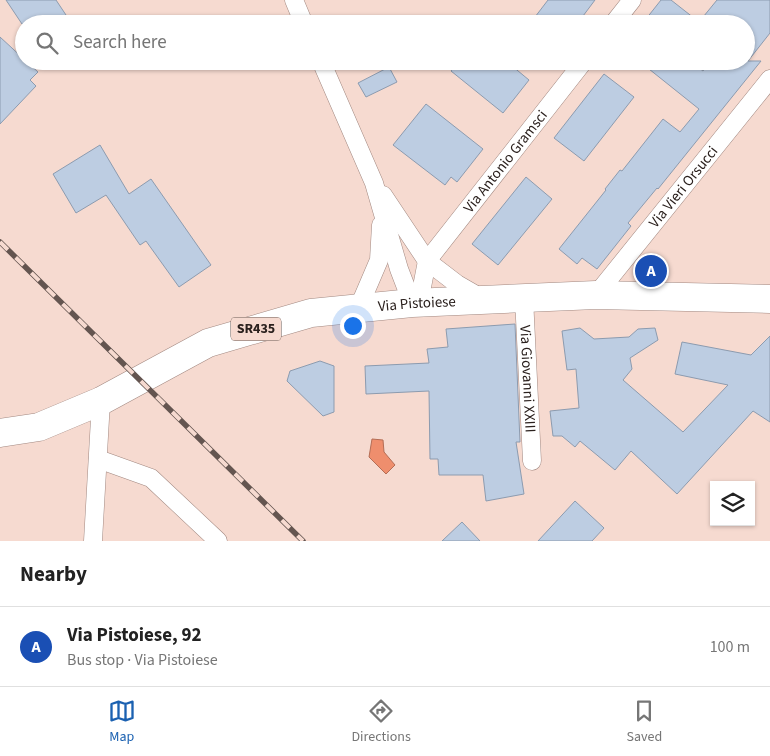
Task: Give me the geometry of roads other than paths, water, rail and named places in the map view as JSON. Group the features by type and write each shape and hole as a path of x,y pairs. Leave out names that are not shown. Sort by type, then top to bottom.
{"main road":[{"name":"Via Pistoiese","path":"0,433 39,427 101,401 208,343 311,313 412,303 596,295 770,299"}],"street":[{"path":"294,0 300,15"},
{"path":"620,15 632,0"},
{"path":"325,70 374,183 399,268 412,303"},
{"name":"Via Antonio Gramsci","path":"427,261 577,70"},
{"name":"Via Vieri Orsucci","path":"596,295 770,78"},
{"path":"374,183 427,261 456,284 484,300"},
{"path":"358,309 380,260 382,228 374,183"},
{"path":"412,303 422,287 427,261"},
{"name":"Via Giovanni XXIII","path":"524,298 532,461"},
{"path":"93,541 101,401"},
{"path":"98,460 151,478 218,541"}],"railway":[{"path":"0,242 303,541"}],"place":[{"name":"Via Pistoiese, 92","path":"651,271"}]}
